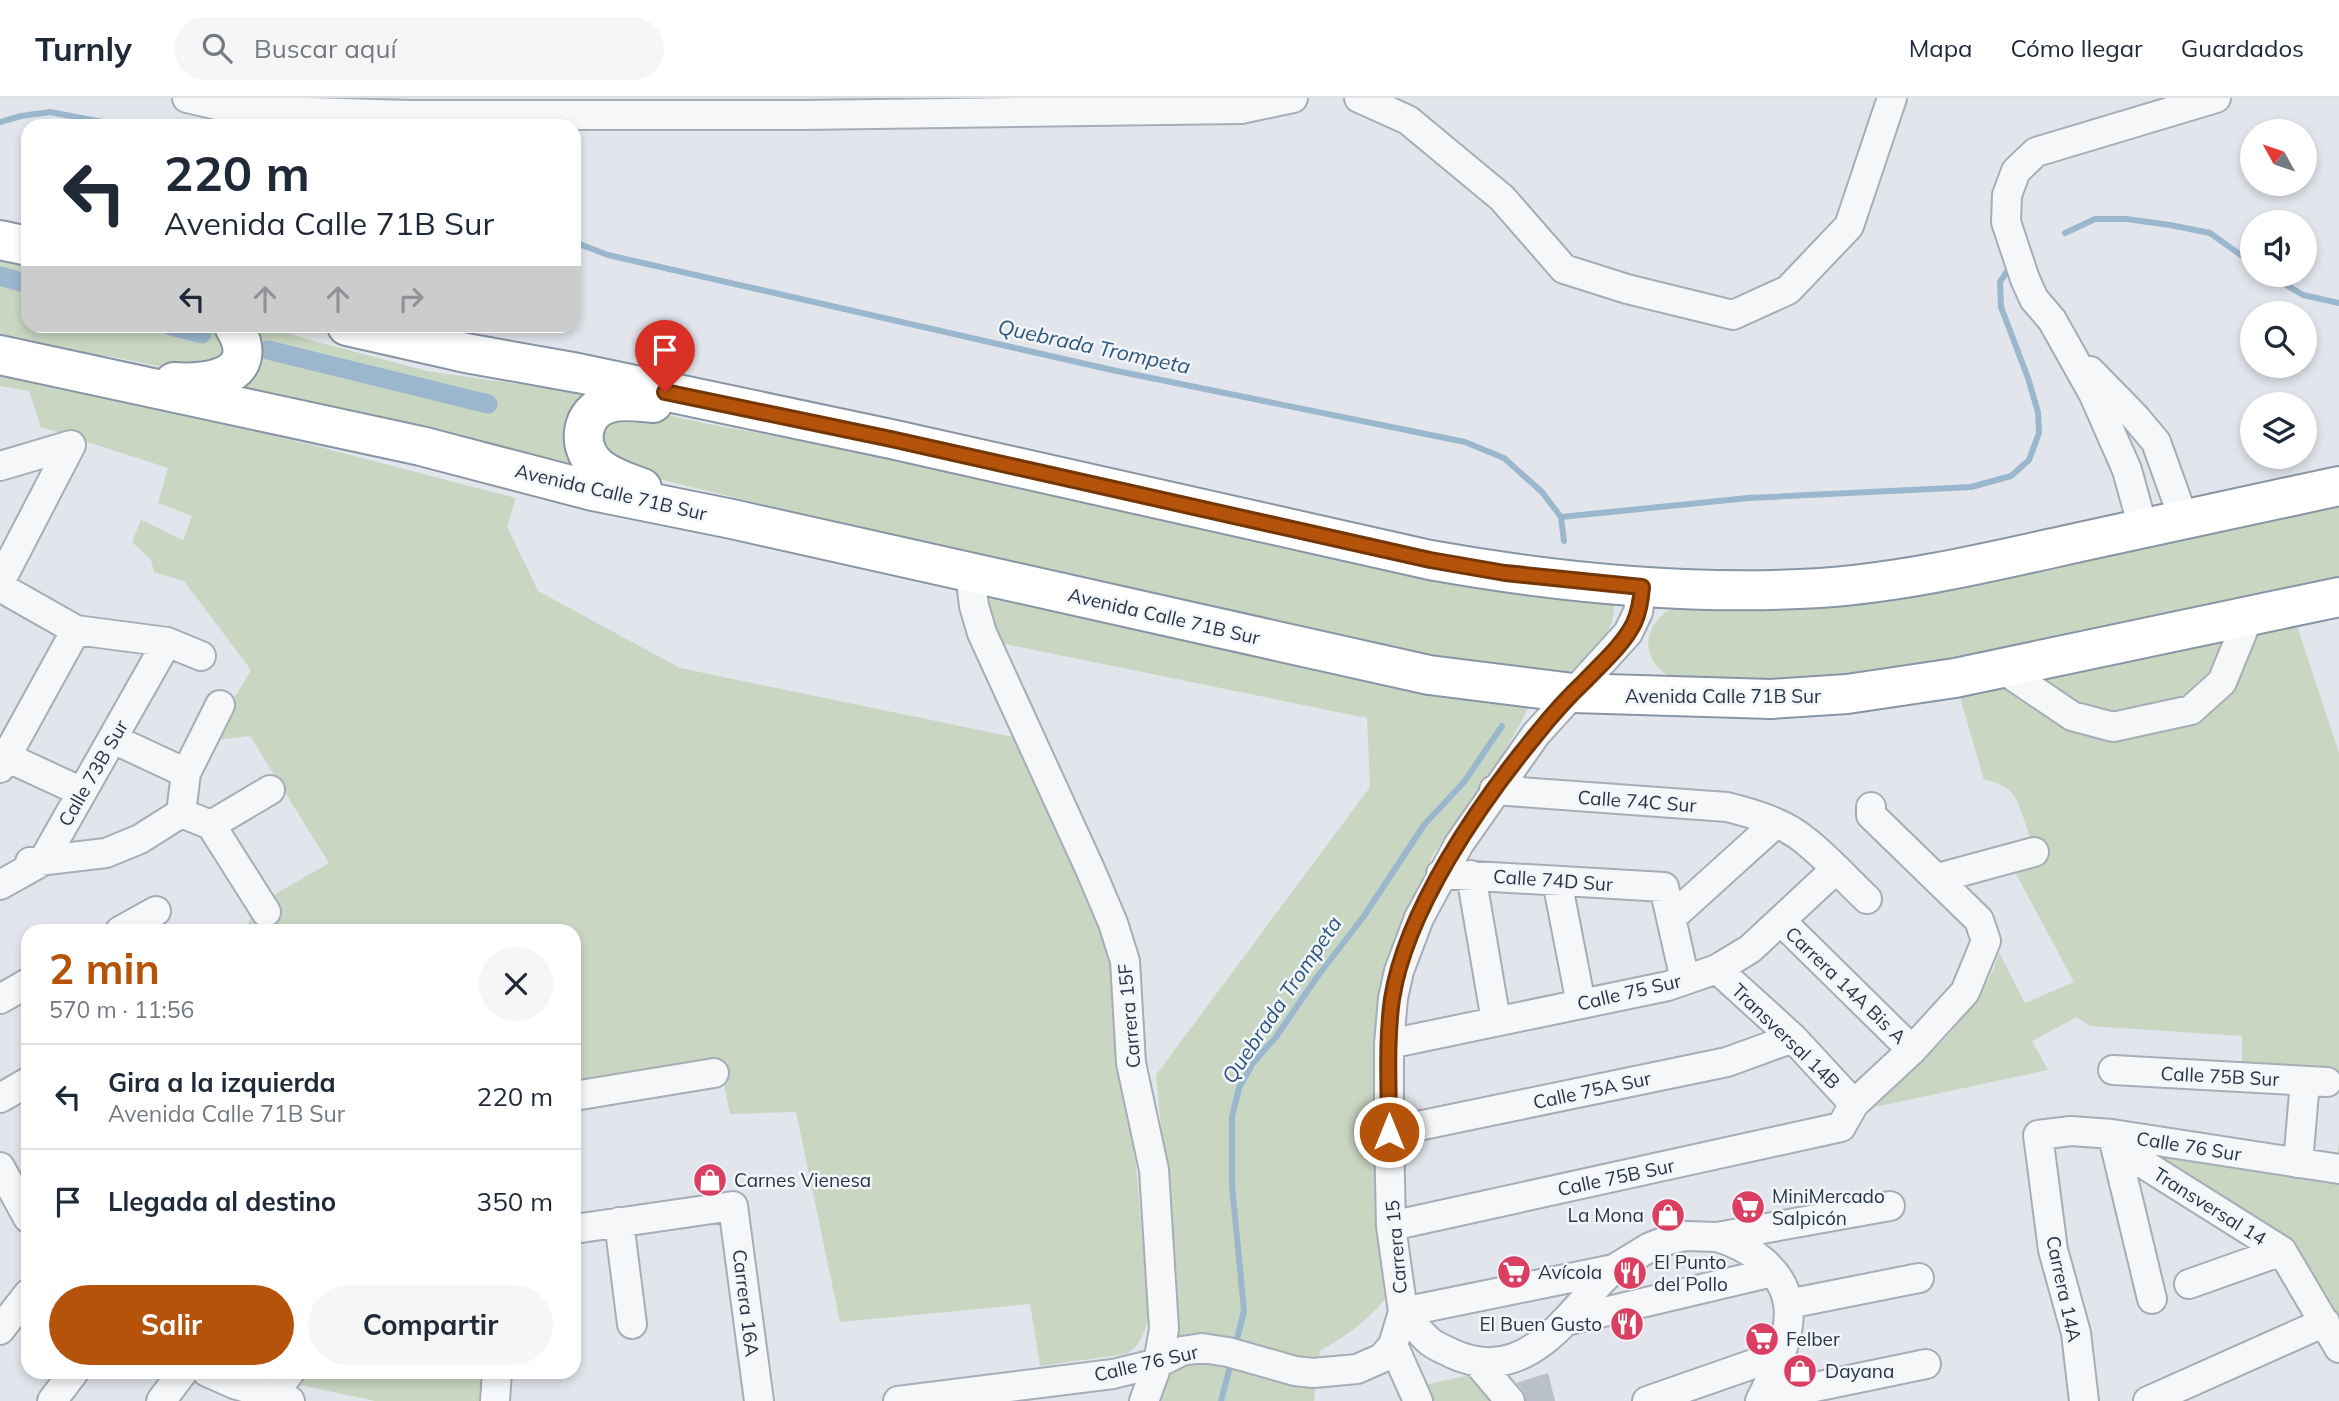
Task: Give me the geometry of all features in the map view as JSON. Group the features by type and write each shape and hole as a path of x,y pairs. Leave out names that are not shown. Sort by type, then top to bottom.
{"highway":[{"path":"0,240 21,244"},
{"path":"78,372 193,383 219,380 228,374 242,356 242,343 237,333"},
{"path":"378,333 891,439 1430,560 1517,575 1642,587 1737,592 1821,588 1873,582 1941,571 2339,486"},
{"name":"Avenida Calle 71B Sur","path":"0,355 421,446 603,494 732,519 1429,675 1573,693 1719,699 1808,698 1903,686 2001,668 2339,597"},
{"path":"732,519 605,472 596,466 586,453 583,444 585,424 596,410 608,403 622,401 774,415"}],"street":[{"path":"187,98 239,110 411,116 1241,110 1293,98"},
{"path":"1359,98 1408,120 1492,189 1564,269 1627,289 1733,315 1788,290 1849,226 1892,98"},
{"path":"2143,528 2127,470 2094,395 2073,354 2052,320 2034,299 2025,279 2006,222 2007,195 2016,171 2036,152 2216,98"},
{"path":"2073,354 2156,442 2184,520"},
{"path":"0,466 71,445 0,585 76,630 167,642 201,656"},
{"name":"Carrera 15F","path":"970,573 974,606 982,633 1048,753 1125,961 1131,1063 1154,1170 1164,1329 1158,1363 1144,1401"},
{"name":"Carrera 15","path":"1403,1311 1391,1226 1389,1132 1389,1044 1392,998 1399,971 1419,918 1441,874 1494,790 1528,744 1628,633 1638,612 1642,587"},
{"path":"2001,668 2073,716 2113,726 2191,710 2222,682 2249,616"},
{"path":"76,630 2,760 82,793"},
{"name":"Calle 73B Sur","path":"43,861 167,642"},
{"path":"181,813 186,773 220,705"},
{"path":"113,739 186,773"},
{"path":"211,825 270,790"},
{"name":"Calle 74C Sur","path":"1494,790 1727,807 1776,824 1807,841 1867,899"},
{"path":"1847,1115 1965,992 1986,941 1979,920 1871,815 1871,807"},
{"path":"181,813 211,825 266,912"},
{"path":"0,864 87,856 125,846 181,813"},
{"path":"1685,980 1671,918 1776,824"},
{"path":"1938,878 2034,852"},
{"path":"0,885 43,861"},
{"name":"Calle 75 Sur","path":"1389,1044 1668,986 1717,969 1750,949 1836,869"},
{"name":"Calle 74D Sur","path":"1441,874 1664,887 1671,918"},
{"path":"1471,875 1496,1021"},
{"path":"1557,881 1581,1004"},
{"path":"133,924 156,911"},
{"name":"Carrera 14A Bis A","path":"1781,921 1912,1050"},
{"name":"Transversal 14B","path":"1717,969 1793,1038 1847,1115"},
{"path":"0,999 21,987"},
{"name":"Calle 75A Sur","path":"1389,1132 1727,1062 1793,1038"},
{"name":"Calle 75B Sur","path":"2113,1070 2316,1082 2298,1163"},
{"path":"581,1095 714,1073"},
{"path":"0,1098 21,1086"},
{"name":"Calle 75B Sur","path":"1391,1226 1847,1115"},
{"name":"Calle 76 Sur","path":"2038,1135 2071,1131 2113,1140 2339,1169"},
{"name":"Carrera 14A","path":"2038,1135 2053,1250 2076,1333 2084,1401"},
{"path":"2113,1140 2152,1299"},
{"name":"Transversal 14","path":"2113,1140 2281,1251 2339,1348"},
{"path":"0,1168 21,1206"},
{"name":"Carrera 16A","path":"618,1223 733,1206 759,1401"},
{"path":"1478,1363 1509,1360 1542,1342 1566,1321 1600,1281 1614,1269 1671,1239 1686,1236 1717,1237 1890,1206"},
{"path":"581,1228 618,1223 632,1324"},
{"path":"1717,1237 1732,1241 1760,1258 1781,1283 1788,1304 1789,1317 1780,1354 1761,1400"},
{"path":"2189,1284 2281,1251"},
{"path":"1403,1311 1614,1269"},
{"path":"1566,1321 1773,1272"},
{"path":"1788,1304 1919,1278"},
{"path":"0,1330 21,1303"},
{"path":"1403,1311 1393,1345 1418,1401"},
{"path":"1403,1311 1429,1342 1478,1363 1510,1401"},
{"path":"2148,1401 2325,1322"},
{"name":"Calle 76 Sur","path":"898,1401 940,1398 1113,1374 1158,1363 1182,1351 1202,1348 1228,1352 1295,1371 1313,1373 1357,1369 1382,1358 1393,1345"},
{"path":"1647,1401 1780,1354"},
{"path":"1761,1400 1926,1364"},
{"path":"52,1401 69,1379"},
{"path":"161,1401 178,1379"},
{"path":"224,1379 277,1400 287,1379"},
{"path":"495,1401 497,1379"}],"green space":[{"path":"0,254 21,258 21,333 222,333 231,353 201,375 109,356 63,354 0,341"},
{"path":"247,333 288,333 427,371 593,392 581,475 232,392"},
{"path":"0,372 312,445 516,498 507,526 538,591 680,668 1013,737 1111,939 1121,988 1149,1317 1135,1347 1126,1354 1040,1366 1030,1304 840,1322 796,1112 730,1114 720,1065 581,1083 581,924 248,924 258,904 329,863 250,736 208,741 251,670 184,581 154,572 151,560 132,542 141,520 183,540 192,516 158,503 168,468 41,427 29,391 0,386"},
{"path":"639,409 718,426 924,461 1612,596 1612,621 1591,654 1561,678 1498,671 853,532 790,511 622,470 608,461 599,422"},
{"path":"2339,500 2339,586 1970,665 1781,685 1672,678 1660,670 1649,650 1651,629 1667,612 1679,605"},
{"path":"989,593 1530,705 1490,779 1434,853 1409,907 1387,967 1377,1034 1375,1161 1386,1298 1356,1328 1320,1351 1314,1401 1159,1401 1177,1323 1178,1297 1156,1075 1370,787 1367,718 1000,643 991,613"},
{"path":"2297,626 2339,753 2339,1076 2242,1069 2242,1036 2090,1026 2077,1017 2032,1041 2048,1070 1875,1107 1929,1055 1964,1016 1991,974 1999,952 2025,1003 2074,982 2015,872 2036,862 2030,838 2014,796 1997,783 1984,780 1959,694"},
{"path":"2339,1142 2339,1347 2280,1244 2136,1144 2337,1159"},
{"path":"1475,1374 1498,1401 1431,1401 1425,1385"},
{"path":"305,1379 486,1379 484,1401 375,1401 301,1385"}],"building":[{"path":"1548,1373 1555,1401 1526,1401 1523,1391 1516,1383"}],"waterway":[{"name":"Quebrada Trompeta","path":"0,122 50,112 86,119"},
{"path":"2065,233 2095,219 2126,219 2210,233 2240,254"},
{"name":"Quebrada Trompeta","path":"581,245 608,255 1112,370 1465,442 1504,458 1542,492 1561,517 1564,541"},
{"path":"1561,517 1748,498 1971,487 2011,476 2029,460 2039,433 2038,412 2028,378 2001,307 2000,282 2008,270"},
{"path":"0,276 21,282"},
{"path":"2290,287 2303,295 2339,303"},
{"path":"198,333 202,334"},
{"path":"268,350 488,404"},
{"name":"Quebrada Trompeta","path":"1237,1339 1244,1311 1232,1185 1232,1117 1239,1088 1253,1063 1276,1037 1317,977 1364,916 1424,825 1464,782 1502,726"},
{"name":"Quebrada Trompeta","path":"1221,1401 1231,1363"}],"place":[{"name":"Carnes Vienesa","path":"710,1180"},
{"name":"MiniMercado Salpicón","path":"1748,1207"},
{"name":"La Mona","path":"1668,1215"},
{"name":"Avícola","path":"1514,1272"},
{"name":"El Punto del Pollo","path":"1630,1273"},
{"name":"El Buen Gusto","path":"1627,1324"},
{"name":"Felber","path":"1762,1339"},
{"name":"Dayana","path":"1800,1371"}],"route":[{"path":"665,392 891,439 1430,560 1505,573 1642,587 1638,612 1628,633 1520,754 1459,844 1419,918 1392,998 1389,1132"}]}
